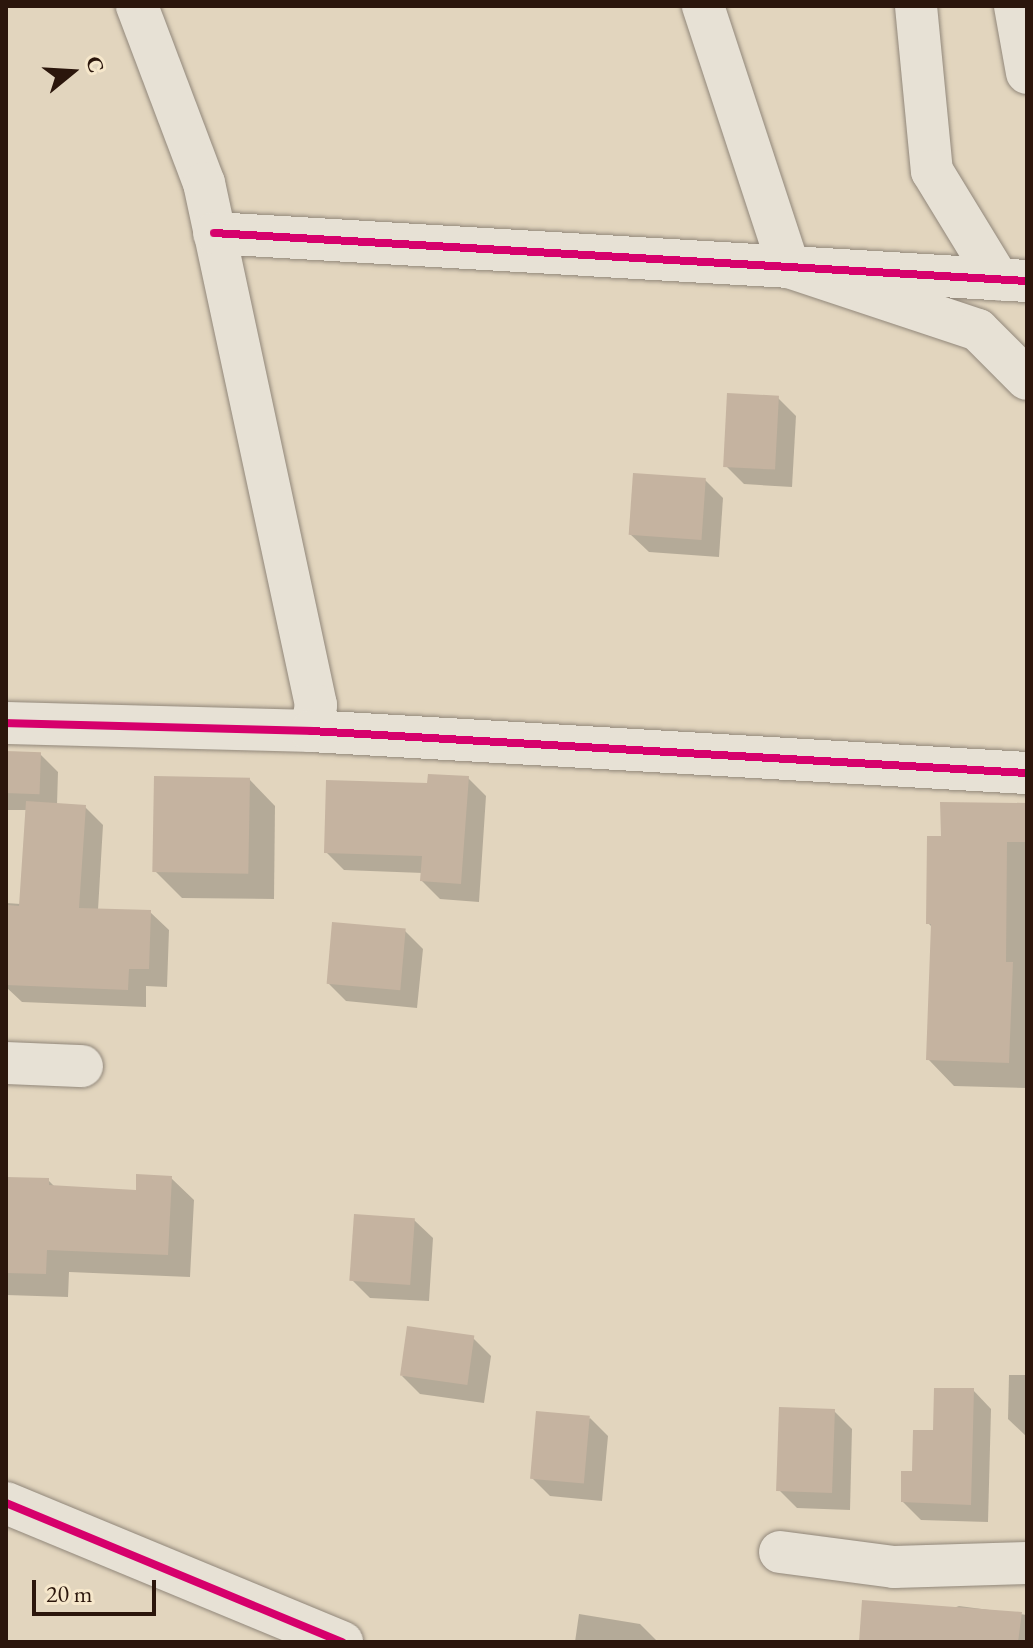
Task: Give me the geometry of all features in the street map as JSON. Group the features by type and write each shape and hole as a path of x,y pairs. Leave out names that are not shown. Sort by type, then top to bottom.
{"street":[{"path":"137,6 204,183 316,705 311,731"},
{"path":"703,6 789,267"},
{"path":"916,6 932,171 1012,280"},
{"path":"1015,6 1027,73"},
{"path":"214,233 1012,280"},
{"path":"789,267 978,330 1027,379"},
{"path":"6,723 311,731 1027,773"},
{"path":"6,1063 82,1066"},
{"path":"6,1503 342,1642"},
{"path":"780,1552 894,1567 1027,1563"}],"building":[{"path":"727,393 779,396 775,470 723,467"},
{"path":"633,473 706,478 701,540 629,535"},
{"path":"6,751 41,752 40,794 6,793"},
{"path":"428,774 469,776 461,884 420,881 422,856 324,853 326,780 427,783"},
{"path":"154,776 250,778 248,874 152,872"},
{"path":"26,801 86,805 79,908 151,910 149,969 129,969 128,990 6,985 8,905 19,906"},
{"path":"940,802 1027,803 1027,842 1007,842 1006,962 1013,962 1009,1063 926,1060 931,924 926,924 927,836 941,836"},
{"path":"332,922 406,928 400,990 327,984"},
{"path":"136,1174 172,1176 168,1255 47,1250 46,1274 6,1273 6,1177 49,1178 49,1185 136,1190"},
{"path":"354,1214 415,1218 410,1285 349,1281"},
{"path":"407,1326 474,1335 467,1385 400,1376"},
{"path":"934,1388 974,1388 971,1505 901,1502 901,1471 912,1471 913,1430 933,1430"},
{"path":"779,1407 835,1409 832,1493 776,1491"},
{"path":"536,1411 590,1416 584,1483 530,1479"},
{"path":"862,1600 1022,1612 1018,1642 859,1642"}],"cycle path":[{"path":"214,233 1027,281"},
{"path":"6,723 311,731 1027,773"},
{"path":"6,1503 342,1642"}]}
